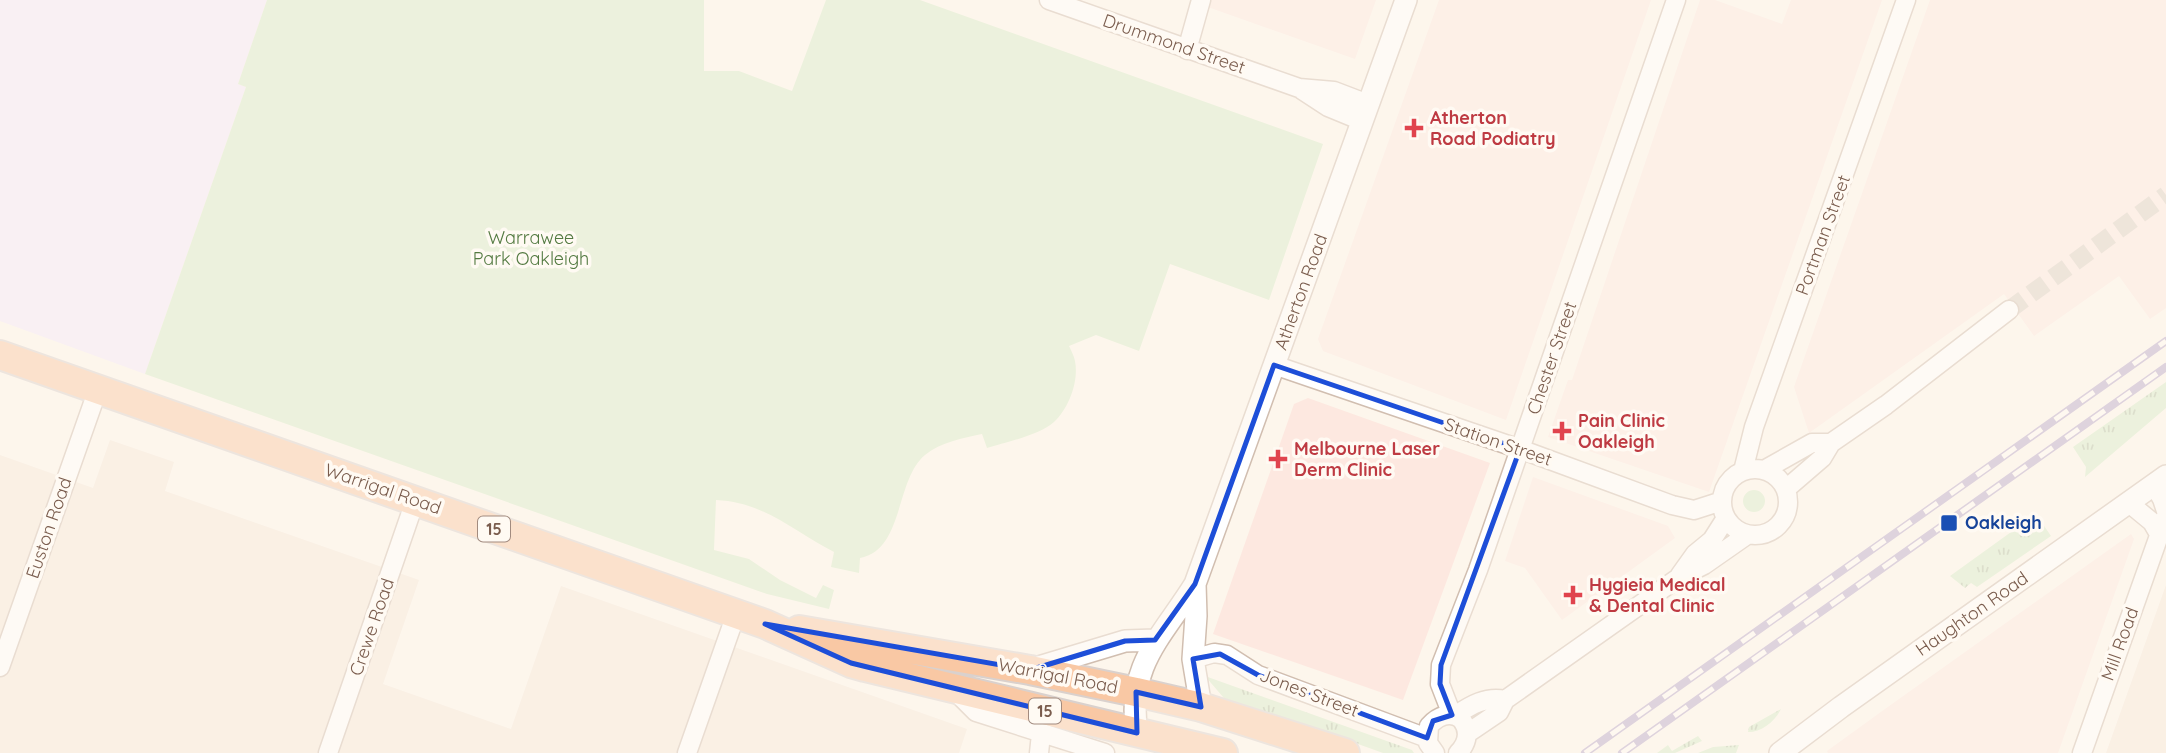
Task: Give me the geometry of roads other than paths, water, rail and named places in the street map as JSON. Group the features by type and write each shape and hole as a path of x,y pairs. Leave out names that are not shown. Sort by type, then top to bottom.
{"highway":[{"name":"Warrigal Road","path":"0,355 736,614 851,663 1223,753"},
{"name":"Warrigal Road","path":"765,625 1030,670 1136,692 1201,707 1345,753"}],"street":[{"name":"Drummond Street","path":"1049,0 1299,88 1328,107 1366,113"},
{"path":"1187,50 1201,0"},
{"name":"Atherton Road","path":"1137,733 1133,710 1139,674 1155,640 1195,584 1406,0"},
{"name":"Chester Street","path":"1468,733 1465,723 1454,715 1440,684 1441,665 1520,449 1676,0"},
{"name":"Portman Street","path":"1743,471 1754,427 1906,0"},
{"path":"1786,489 1822,458 1831,443 1886,405 2009,310"},
{"name":"Station Street","path":"1274,365 1520,449 1672,505 1694,510 1724,510"},
{"name":"Euston Road","path":"0,667 98,389"},
{"path":"1678,578 1686,564 1712,540 1724,510 1728,483 1743,471 1764,470 1812,443 1831,443"},
{"path":"1724,510 1739,531 1747,535 1764,535 1783,522 1788,512 1786,489 1773,474 1764,470"},
{"name":"Haughton Road","path":"1780,753 2160,481"},
{"name":"Mill Road","path":"2082,753 2166,514 2160,481"},
{"name":"Crewe Road","path":"328,753 415,501"},
{"path":"2129,503 2152,522 2159,534"},
{"path":"1458,753 1464,747 1468,733 1499,712 1504,700 1678,578 1704,565 1747,535"},
{"name":"Atherton Road","path":"1195,584 1193,659 1201,707"},
{"path":"687,753 736,614"},
{"path":"1030,670 1125,641 1155,640"},
{"name":"Jones Street","path":"1193,659 1214,653 1227,655 1258,675 1431,748"},
{"name":"Warrigal Road","path":"954,690 976,712 1091,751"},
{"path":"1431,748 1429,726 1433,721 1492,698 1504,700"},
{"path":"1039,753 1041,734"}],"tunnel":[{"path":"2009,310 2166,195"}],"railway":[{"path":"1585,753 2166,341"},
{"path":"1622,753 2166,367"}],"place":[{"name":"Atherton Road Podiatry","path":"1414,128"},
{"name":"Pain Clinic Oakleigh","path":"1562,431"},
{"name":"Melbourne Laser Derm Clinic","path":"1278,459"},
{"name":"Oakleigh","path":"1949,523"},
{"name":"Hygieia Medical & Dental Clinic","path":"1573,595"}],"park label":[{"name":"Warrawee Park Oakleigh","path":"531,248"}]}
